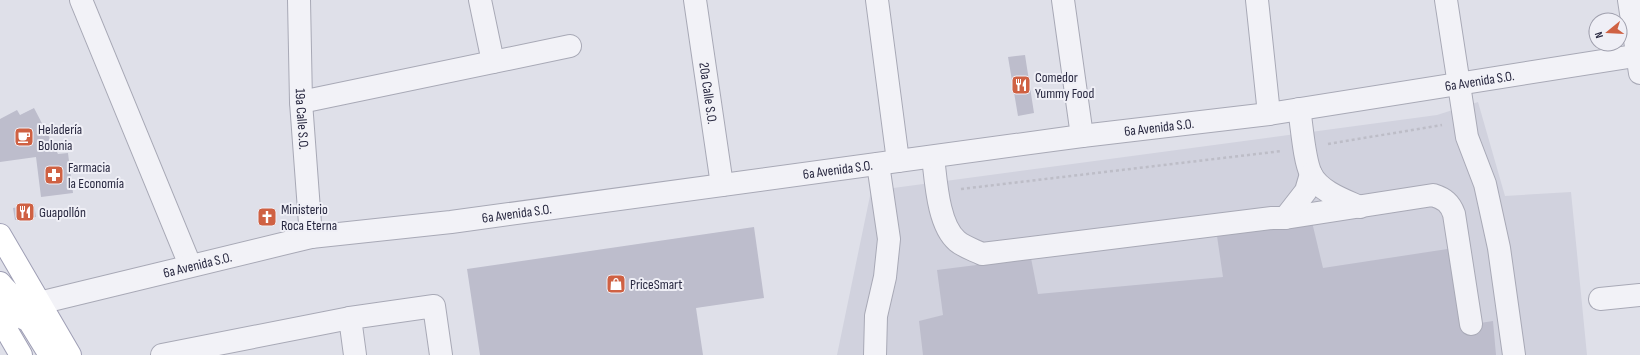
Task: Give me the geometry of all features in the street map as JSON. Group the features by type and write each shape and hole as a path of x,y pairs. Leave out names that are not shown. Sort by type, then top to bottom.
{"main road":[{"path":"0,235 70,355"},
{"path":"0,284 10,295 20,301 40,303"},
{"path":"0,306 29,321 50,355"},
{"path":"0,319 22,355"}],"street":[{"path":"81,0 190,265"},
{"name":"19a Calle S.O.","path":"299,0 301,102 311,237"},
{"path":"480,0 493,62"},
{"name":"20a Calle S.O.","path":"695,0 722,185"},
{"path":"874,355 876,316 885,277 889,239 888,163 876,0"},
{"path":"1063,0 1082,136"},
{"path":"1257,0 1269,114"},
{"path":"1446,0 1466,121 1467,137 1485,184 1499,248 1514,355"},
{"path":"1629,0 1639,61"},
{"path":"301,102 570,46"},
{"name":"6a Avenida S.O.","path":"40,303 190,265 311,237 451,222 1082,136 1269,114 1459,83 1639,61"},
{"path":"1299,109 1311,174 1319,184 1338,198 1360,207"},
{"path":"933,157 938,192 947,228 958,241 982,254 1264,219 1285,218 1433,195 1444,199 1451,206 1454,214 1471,324"},
{"path":"1285,218 1306,191 1311,174"},
{"path":"1600,299 1640,295"},
{"path":"162,355 350,318 434,306 441,355"},
{"path":"350,318 355,355"}],"path":[{"path":"938,192 1305,148 1466,121"}],"shaded area":[{"path":"1478,102 1505,196 1571,192 1587,355 837,355 871,191 1437,115"}],"building":[{"name":"Comedor Yummy Food","path":"1025,55 1034,113 1018,116 1008,57"},
{"name":"Heladería Bolonia","path":"34,108 58,154 68,153 73,193 41,197 36,157 0,162 0,119 17,110 20,115"},
{"name":"Guapollón","path":"34,204 36,217 15,220 13,208"},
{"path":"1312,222 1323,268 1454,248 1461,326 1493,321 1496,355 923,355 919,321 943,315 937,270 1031,258 1038,294 1223,277 1217,236"},
{"name":"PriceSmart","path":"754,227 764,298 696,308 703,355 480,355 467,269"}],"place":[{"name":"Comedor Yummy Food","path":"1021,85"},
{"name":"Heladería Bolonia","path":"24,137"},
{"name":"Farmacia la Economía","path":"54,175"},
{"name":"Guapollón","path":"25,212"},
{"name":"Ministerio Roca Eterna","path":"267,217"},
{"name":"PriceSmart","path":"616,284"}]}
